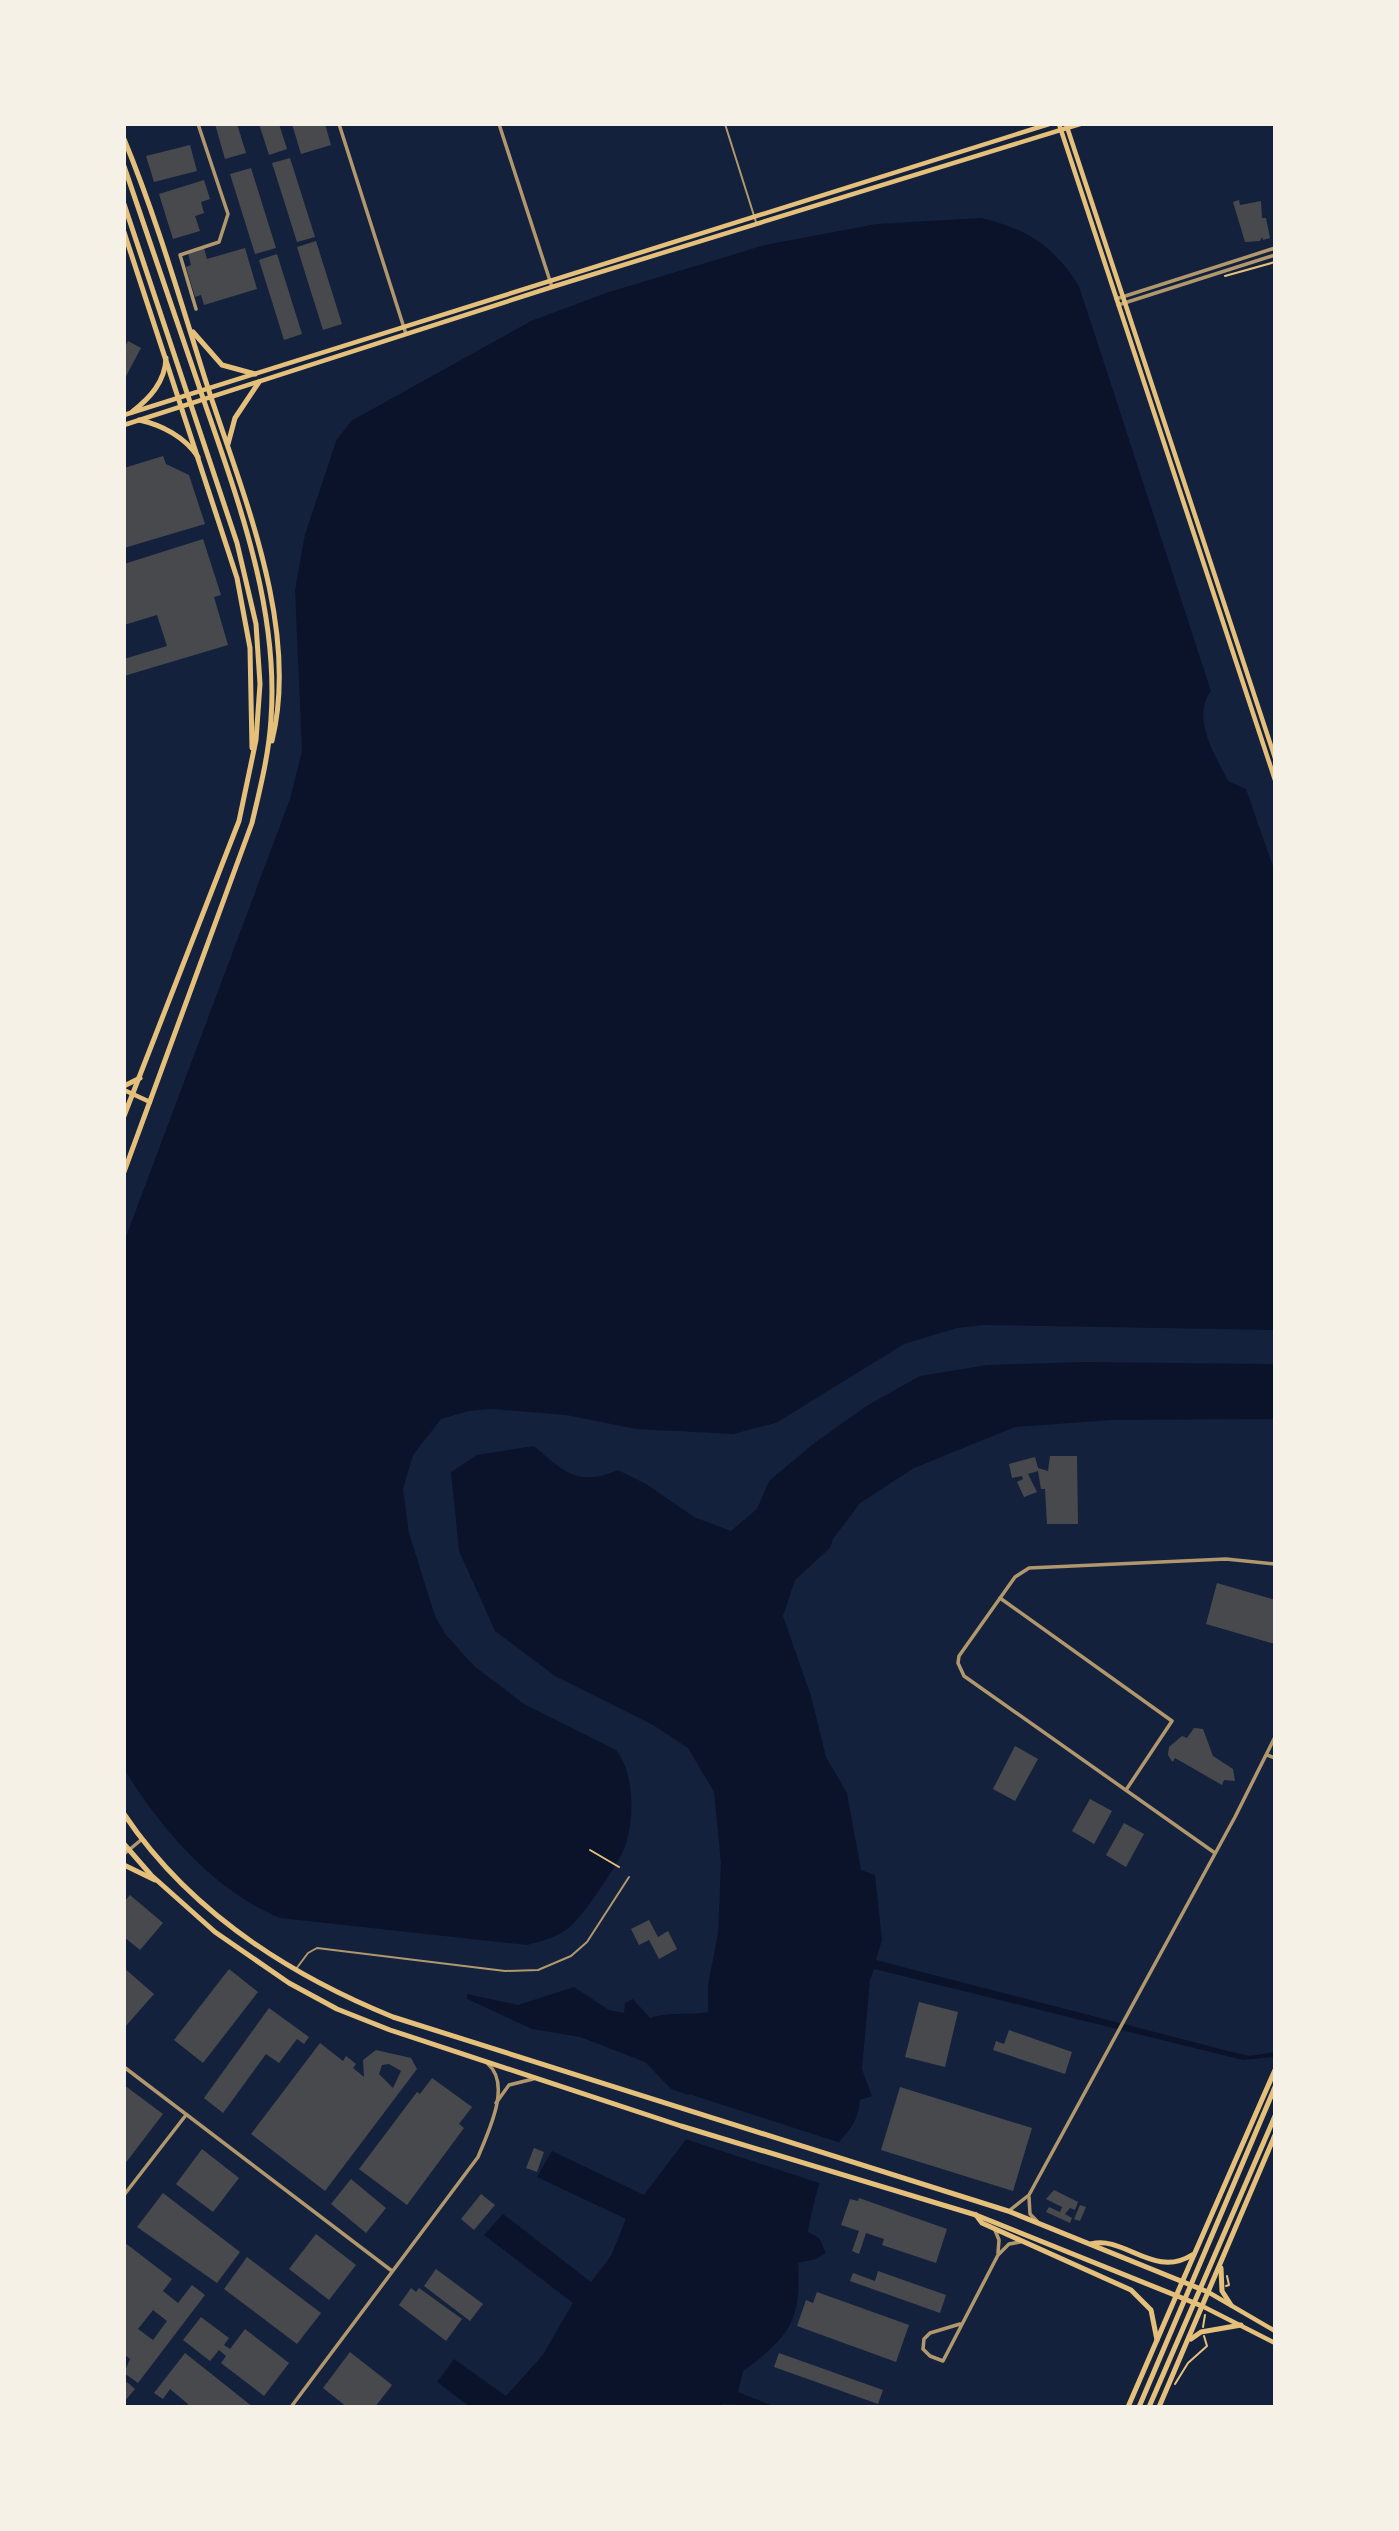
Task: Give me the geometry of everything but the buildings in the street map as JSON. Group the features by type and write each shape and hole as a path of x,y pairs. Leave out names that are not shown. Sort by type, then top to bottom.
{"main road":[{"path":"124,415 1049,124"},
{"path":"124,425 1060,127 1080,124"},
{"path":"1067,126 1275,758"},
{"path":"1060,127 1275,780"},
{"path":"124,139 187,320 264,568 275,632 278,718 252,823 124,1172"},
{"path":"124,166 229,473 256,569 266,621 272,717 266,765"},
{"path":"124,204 217,477 245,573 256,624 259,716 239,821 125,1114"},
{"path":"124,232 202,463 228,545 245,613 253,684 251,765"},
{"path":"187,320 200,342 222,365 255,374"},
{"path":"132,412 156,388 165,368 166,355"},
{"path":"228,447 235,418 259,382"},
{"path":"139,421 154,423 180,439 202,463"},
{"path":"140,1077 124,1088 151,1103"},
{"path":"124,1103 125,1114"},
{"path":"124,1814 141,1840 178,1882 233,1928 296,1970 344,1997 394,2017 1008,2211 1183,2280 1275,2331"},
{"path":"124,1844 126,1852 215,1932 289,1983 337,2010 390,2031 542,2078 681,2126 976,2216 1202,2306 1275,2343"},
{"path":"124,1865 158,1881"},
{"path":"174,1896 178,1882"},
{"path":"1128,2407 1192,2255 1275,2070"},
{"path":"1139,2406 1275,2087"},
{"path":"1149,2407 1275,2116"},
{"path":"1159,2407 1275,2135"},
{"path":"976,2216 977,2220 1131,2290 1151,2310 1157,2340"},
{"path":"1091,2244 1102,2243 1162,2263 1173,2263 1192,2255"},
{"path":"1223,2259 1220,2275 1222,2291 1231,2305"},
{"path":"1188,2341 1201,2332 1241,2325"}],"street":[{"path":"196,309 180,256 219,242 228,215 198,124"},
{"path":"339,124 406,334"},
{"path":"499,124 552,287"},
{"path":"1124,300 1275,248"},
{"path":"1117,302 1275,255"},
{"path":"1215,1853 960,1671 959,1656 1015,1577 1029,1568 1043,1565 1226,1559 1275,1564"},
{"path":"1000,1598 1172,1721 1126,1791"},
{"path":"1008,2211 1029,2195 1273,1747 1275,1737"},
{"path":"1267,1755 1275,1758"},
{"path":"126,1852 141,1840"},
{"path":"483,2060 498,2077 496,2103"},
{"path":"124,2067 392,2271"},
{"path":"290,2407 472,2166 496,2103 509,2085 523,2079 542,2078"},
{"path":"124,2195 186,2115"},
{"path":"1029,2195 1030,2214 1039,2224"},
{"path":"994,2228 999,2240 998,2255"},
{"path":"960,2324 930,2333 923,2339 923,2349 930,2356 943,2361 998,2255 1010,2243 1025,2241"}],"lane":[{"path":"725,124 757,223"},
{"path":"296,1970 308,1952 317,1948 505,1971 538,1970 571,1956 587,1942 629,1878"}],"path":[{"path":"590,1850 619,1867"},
{"path":"1175,2385 1188,2363 1207,2346"}],"water":[{"path":"981,218 1012,228 1049,249 1079,286 1211,691 1203,713 1207,736 1228,781 1246,789 1275,872 1275,1330 984,1325 957,1328 904,1344 776,1423 733,1434 636,1429 566,1415 491,1409 469,1411 441,1419 413,1455 403,1489 409,1533 435,1616 446,1635 474,1666 524,1704 616,1750 627,1771 630,1784 628,1838 615,1866 571,1926 556,1936 527,1945 280,1918 233,1892 191,1856 155,1814 124,1769 124,1242 290,799 302,751 295,590 305,534 336,441 351,421 531,321 606,293 765,245 876,224"},
{"path":"1085,1362 1275,1364 1275,1419 1112,1420 1015,1427 914,1468 860,1503 833,1539 830,1548 795,1580 783,1616 811,1696 826,1757 847,1793 861,1870 875,1875 882,1940 876,1960 1236,2053 1250,2056 1275,2052 1275,2057 1243,2060 874,1969 870,1980 862,2069 872,2096 860,2100 853,2124 830,2157 816,2194 808,2232 819,2238 826,2253 816,2259 798,2263 798,2300 789,2326 772,2348 743,2371 738,2392 776,2407 723,2404 718,2407 470,2407 437,2382 454,2359 506,2396 542,2356 573,2303 484,2235 503,2214 591,2282 611,2256 626,2219 537,2177 552,2151 644,2195 705,2114 697,2098 671,2089 645,2062 580,2037 532,2029 467,1999 467,1994 518,2005 574,1987 609,2010 624,2013 625,2003 633,1999 650,2018 708,2012 708,1985 718,1933 721,1863 714,1792 688,1748 653,1725 555,1676 495,1631 459,1551 451,1472 477,1455 534,1446 563,1470 582,1477 604,1475 618,1470 646,1484 694,1517 731,1531 757,1509 769,1481 813,1444 868,1405 920,1376 987,1365"}],"pier":[{"path":"689,2094 844,2144 822,2184 682,2138 701,2113 695,2101 687,2098"}]}
